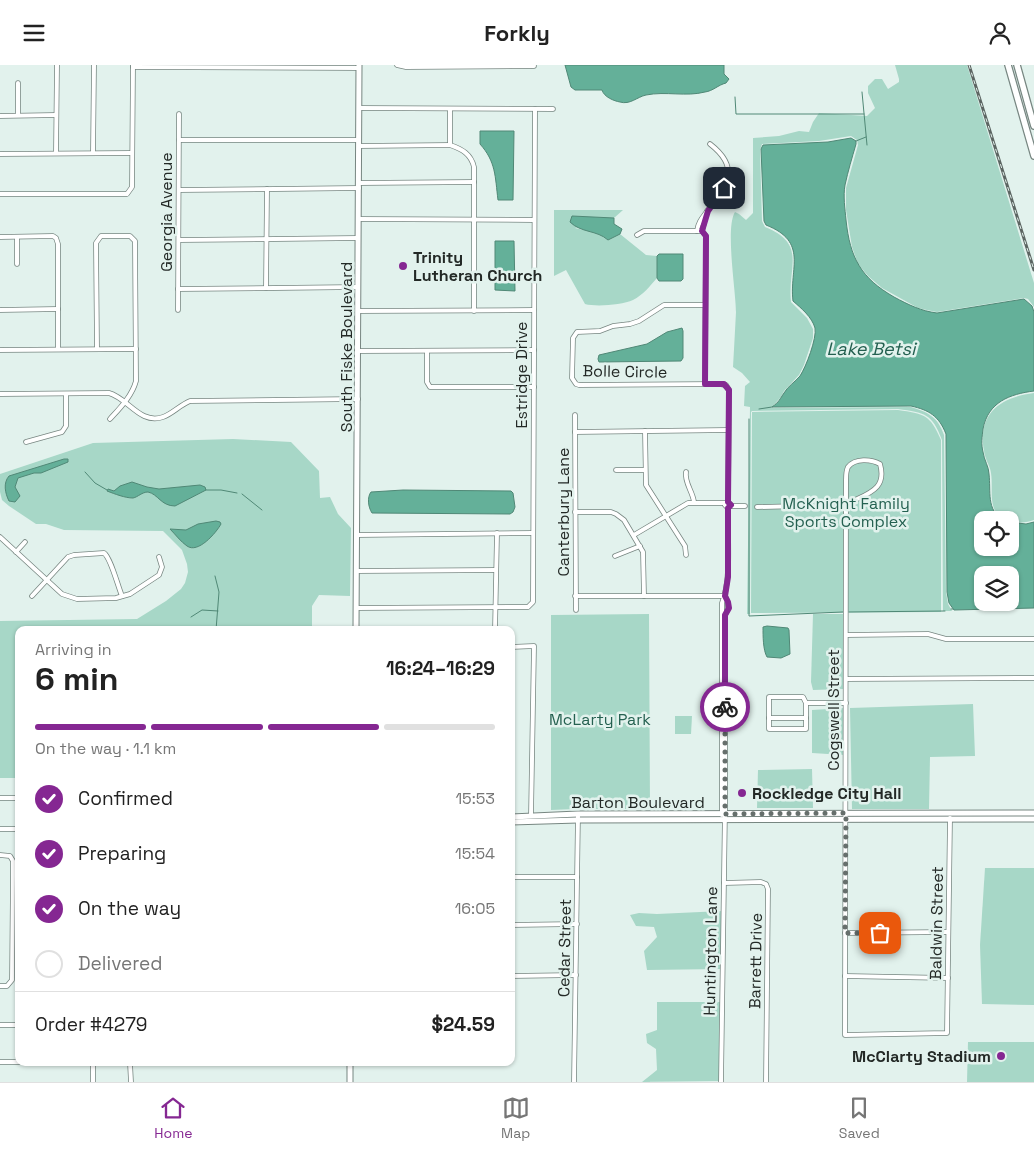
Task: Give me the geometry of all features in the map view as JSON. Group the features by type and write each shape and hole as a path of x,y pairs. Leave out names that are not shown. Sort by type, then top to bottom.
{"main road":[{"path":"1008,65 1034,156"},
{"path":"1017,65 1034,125"},
{"name":"South Fiske Boulevard","path":"356,626 359,67"},
{"path":"782,813 782,820"},
{"name":"Barton Boulevard","path":"515,817 676,817 782,813 925,813 997,819 1034,819"},
{"path":"883,819 886,816 904,813"},
{"path":"913,819 925,813"},
{"path":"997,819 1001,815 1017,813"},
{"name":"Barton Boulevard","path":"724,816 782,820 846,820 1034,813"},
{"name":"Barton Boulevard","path":"515,822 578,817"},
{"path":"350,1066 350,1082"}],"street":[{"path":"56,153 57,65"},
{"path":"93,153 94,65"},
{"path":"397,65 406,67 534,66"},
{"path":"0,194 127,194 132,187 133,66 359,67"},
{"path":"18,83 18,115"},
{"path":"359,108 553,109"},
{"path":"450,109 450,145"},
{"name":"Estridge Drive","path":"495,607 528,607 533,603 535,109"},
{"name":"Georgia Avenue","path":"178,310 180,114"},
{"path":"0,115 56,115"},
{"path":"1023,117 1033,117"},
{"path":"179,140 450,145 460,148 469,155 474,167 474,311"},
{"path":"700,231 702,218 724,188 729,173 722,154 710,144"},
{"path":"0,154 132,153"},
{"path":"179,190 474,182"},
{"path":"266,288 267,189"},
{"path":"359,219 534,220"},
{"path":"637,235 644,231 700,231 706,236 705,384"},
{"path":"0,237 53,236 56,238 58,244 58,349"},
{"path":"97,349 96,243 101,236 130,236 135,241 136,381 134,388 124,403 110,419"},
{"path":"17,237 17,264"},
{"path":"179,240 358,238"},
{"path":"178,289 358,287"},
{"name":"Bolle Circle","path":"706,305 664,305 639,321 630,324 613,326 600,331 580,331 574,334 572,337 572,378 576,384 724,384 728,387 728,430"},
{"path":"0,309 58,309"},
{"path":"358,311 534,311"},
{"path":"0,350 136,349"},
{"path":"359,351 534,349"},
{"path":"427,351 427,381 430,387 534,387"},
{"path":"0,394 109,393 115,395 142,415 158,419 165,417 180,405 190,401 358,399"},
{"path":"26,442 62,432 66,426 66,394"},
{"name":"Canterbury Lane","path":"575,415 576,610"},
{"path":"575,432 728,430 728,577 725,596 575,596"},
{"path":"645,431 646,485 685,546 686,555"},
{"name":"Cogswell Street","path":"846,506 877,489 882,470 880,464 869,460 857,461 850,465 847,470 846,480 844,1035 947,1033"},
{"path":"616,470 645,470"},
{"path":"686,472 685,476 694,502"},
{"path":"634,535 688,503 745,506"},
{"path":"757,507 846,506"},
{"path":"575,513 611,512 624,520 644,556 644,596"},
{"path":"495,626 497,533"},
{"path":"357,535 534,533"},
{"path":"0,537 62,594 70,598 116,598 130,594 159,575 162,567 159,557"},
{"path":"16,551 25,542"},
{"path":"615,556 640,546"},
{"path":"32,596 68,557 104,553 108,556 111,563 122,596"},
{"path":"357,571 496,571"},
{"name":"Huntington Lane","path":"721,1082 725,615 729,608 725,596"},
{"path":"357,608 495,607"},
{"path":"846,635 928,634 946,639 1034,639"},
{"path":"515,647 534,646 531,816"},
{"path":"846,679 1034,678"},
{"path":"770,697 803,697 806,703 806,729 770,729 770,697"},
{"path":"806,703 846,703"},
{"path":"770,718 806,718"},
{"path":"0,799 15,798"},
{"name":"Baldwin Street","path":"947,1033 950,816"},
{"name":"Cedar Street","path":"574,1082 578,817"},
{"path":"0,829 15,829"},
{"path":"0,855 10,857 13,861 12,980 7,986 0,986"},
{"path":"515,877 577,877"},
{"name":"Barrett Drive","path":"724,883 762,882 766,884 768,889 766,1082"},
{"path":"515,925 576,925"},
{"path":"845,933 948,932"},
{"path":"515,976 576,975"},
{"path":"845,976 948,978"},
{"path":"0,1025 15,1025"},
{"path":"0,1062 15,1062"},
{"path":"93,1066 93,1082"},
{"path":"130,1066 131,1082"}],"green space":[{"path":"895,65 967,65 1034,283 1034,307 1028,299 1024,298 937,312 918,308 882,288 858,264 852,247 846,210 846,188 858,145 857,140 851,136 819,141 762,144 760,150 762,221 765,227 787,241 791,249 793,258 790,290 791,302 807,318 813,329 813,338 799,375 771,408 911,407 932,416 939,424 944,435 946,592 948,604 952,611 943,611 942,440 931,419 921,413 898,409 752,411 750,614 747,614 750,407 744,406 745,386 750,382 733,367 736,312 731,231 735,212 746,220 753,213 753,138 779,136 799,131 809,132 819,113 867,116 875,108 868,93 868,86 875,79 882,79 888,89 899,82"},
{"path":"554,210 623,210 614,218 575,228 601,234 608,240 620,234 646,255 657,256 657,278 640,296 628,302 602,305 585,304 566,270 554,276"},
{"path":"1034,393 1034,520 1019,522 1019,511 996,511 994,508 991,473 985,457 983,438 984,426 994,409 1011,398"},
{"name":"McKnight Family Sports Complex","path":"898,410 920,414 925,417 933,425 941,440 941,612 751,613 752,412"},
{"path":"233,439 291,442 319,471 320,498 330,497 338,514 351,528 350,596 319,595 312,606 312,626 15,626 15,778 0,778 0,621 137,619 166,601 181,589 185,583 188,572 182,550 163,531 64,530 46,524 36,524 2,500 0,474 93,443"},
{"name":"McLarty Park","path":"649,614 650,809 551,810 551,615"},
{"path":"813,614 844,614 844,689 813,690 811,682"},
{"path":"973,704 975,756 930,757 929,809 852,809 850,708"},
{"path":"844,708 844,755 812,753 812,710"},
{"path":"675,716 692,716 691,734 675,734"},
{"path":"812,769 813,808 757,808 758,770"},
{"path":"985,868 1034,868 1034,1005 982,1004 980,945"},
{"path":"722,911 721,969 647,970 644,951 657,937 654,927 636,926 630,915 639,913"},
{"path":"657,1002 720,1002 719,1081 642,1082 657,1070 656,1049 647,1043 646,1034 657,1030"},
{"name":"McClarty Stadium","path":"968,1042 1034,1042 1034,1082 967,1082"}],"water":[{"path":"565,65 724,65 724,74 729,79 726,83 708,91 691,94 646,95 624,103 615,101 605,95 602,90 575,90 571,87"},
{"path":"480,131 514,131 513,200 498,200 494,170 489,157 480,144"},
{"name":"Lake Betsi","path":"851,138 856,141 844,189 848,233 854,256 859,266 873,282 894,297 920,309 937,313 1024,299 1032,306 1034,312 1034,391 1017,394 1001,401 990,412 986,420 983,429 982,446 989,471 990,493 994,511 974,511 974,556 1019,556 1019,523 1034,522 1034,608 1019,608 1019,566 974,566 974,610 954,610 949,603 947,592 946,434 937,418 911,406 772,407 800,376 813,345 815,328 809,316 793,301 794,257 788,239 766,225 764,221 761,149 763,145 828,142"},
{"path":"572,216 614,218 614,224 622,229 620,234 608,240 574,226 570,222"},
{"path":"495,241 514,241 515,291 495,290"},
{"path":"659,254 683,254 683,279 681,281 659,281 657,278 657,256"},
{"path":"682,328 683,358 681,361 599,362 599,355 647,344 667,332"},
{"path":"68,459 68,462 41,473 18,478 15,487 20,496 15,502 9,501 5,488 9,476"},
{"path":"132,482 159,489 200,485 205,487 206,490 175,506 166,504 148,492 133,498 123,497 107,491 108,489 114,491 120,486"},
{"path":"403,490 511,491 515,507 510,514 372,513 368,502 371,492"},
{"path":"216,521 221,524 211,537 201,545 191,548 170,529 186,530 198,524"},
{"path":"763,627 788,628 790,654 781,658 767,657 764,647"}],"waterway":[{"path":"862,92 867,145"},
{"path":"735,97 736,114 864,114"},
{"path":"856,141 866,137"},
{"path":"759,409 772,407"},
{"path":"749,419 749,616 843,612"},
{"path":"85,472 95,483 107,490"},
{"path":"206,490 237,493"},
{"path":"242,494 262,510"},
{"path":"215,576 219,592 216,626"},
{"path":"191,617 202,610 218,611"},
{"path":"849,612 945,611"}],"railway":[{"path":"969,65 1034,270"}],"way so far":[{"path":"725,707 725,814 846,813 845,933 880,933"}],"place":[{"name":"Trinity Lutheran Church","path":"403,266"},
{"name":"Rockledge City Hall","path":"742,793"},
{"name":"McClarty Stadium","path":"1001,1056"}],"route":[{"path":"724,188 710,206 702,231 706,236 705,384 724,384 729,390 728,502 731,505 728,508 728,577 725,596 729,608 725,615 725,707"}]}
